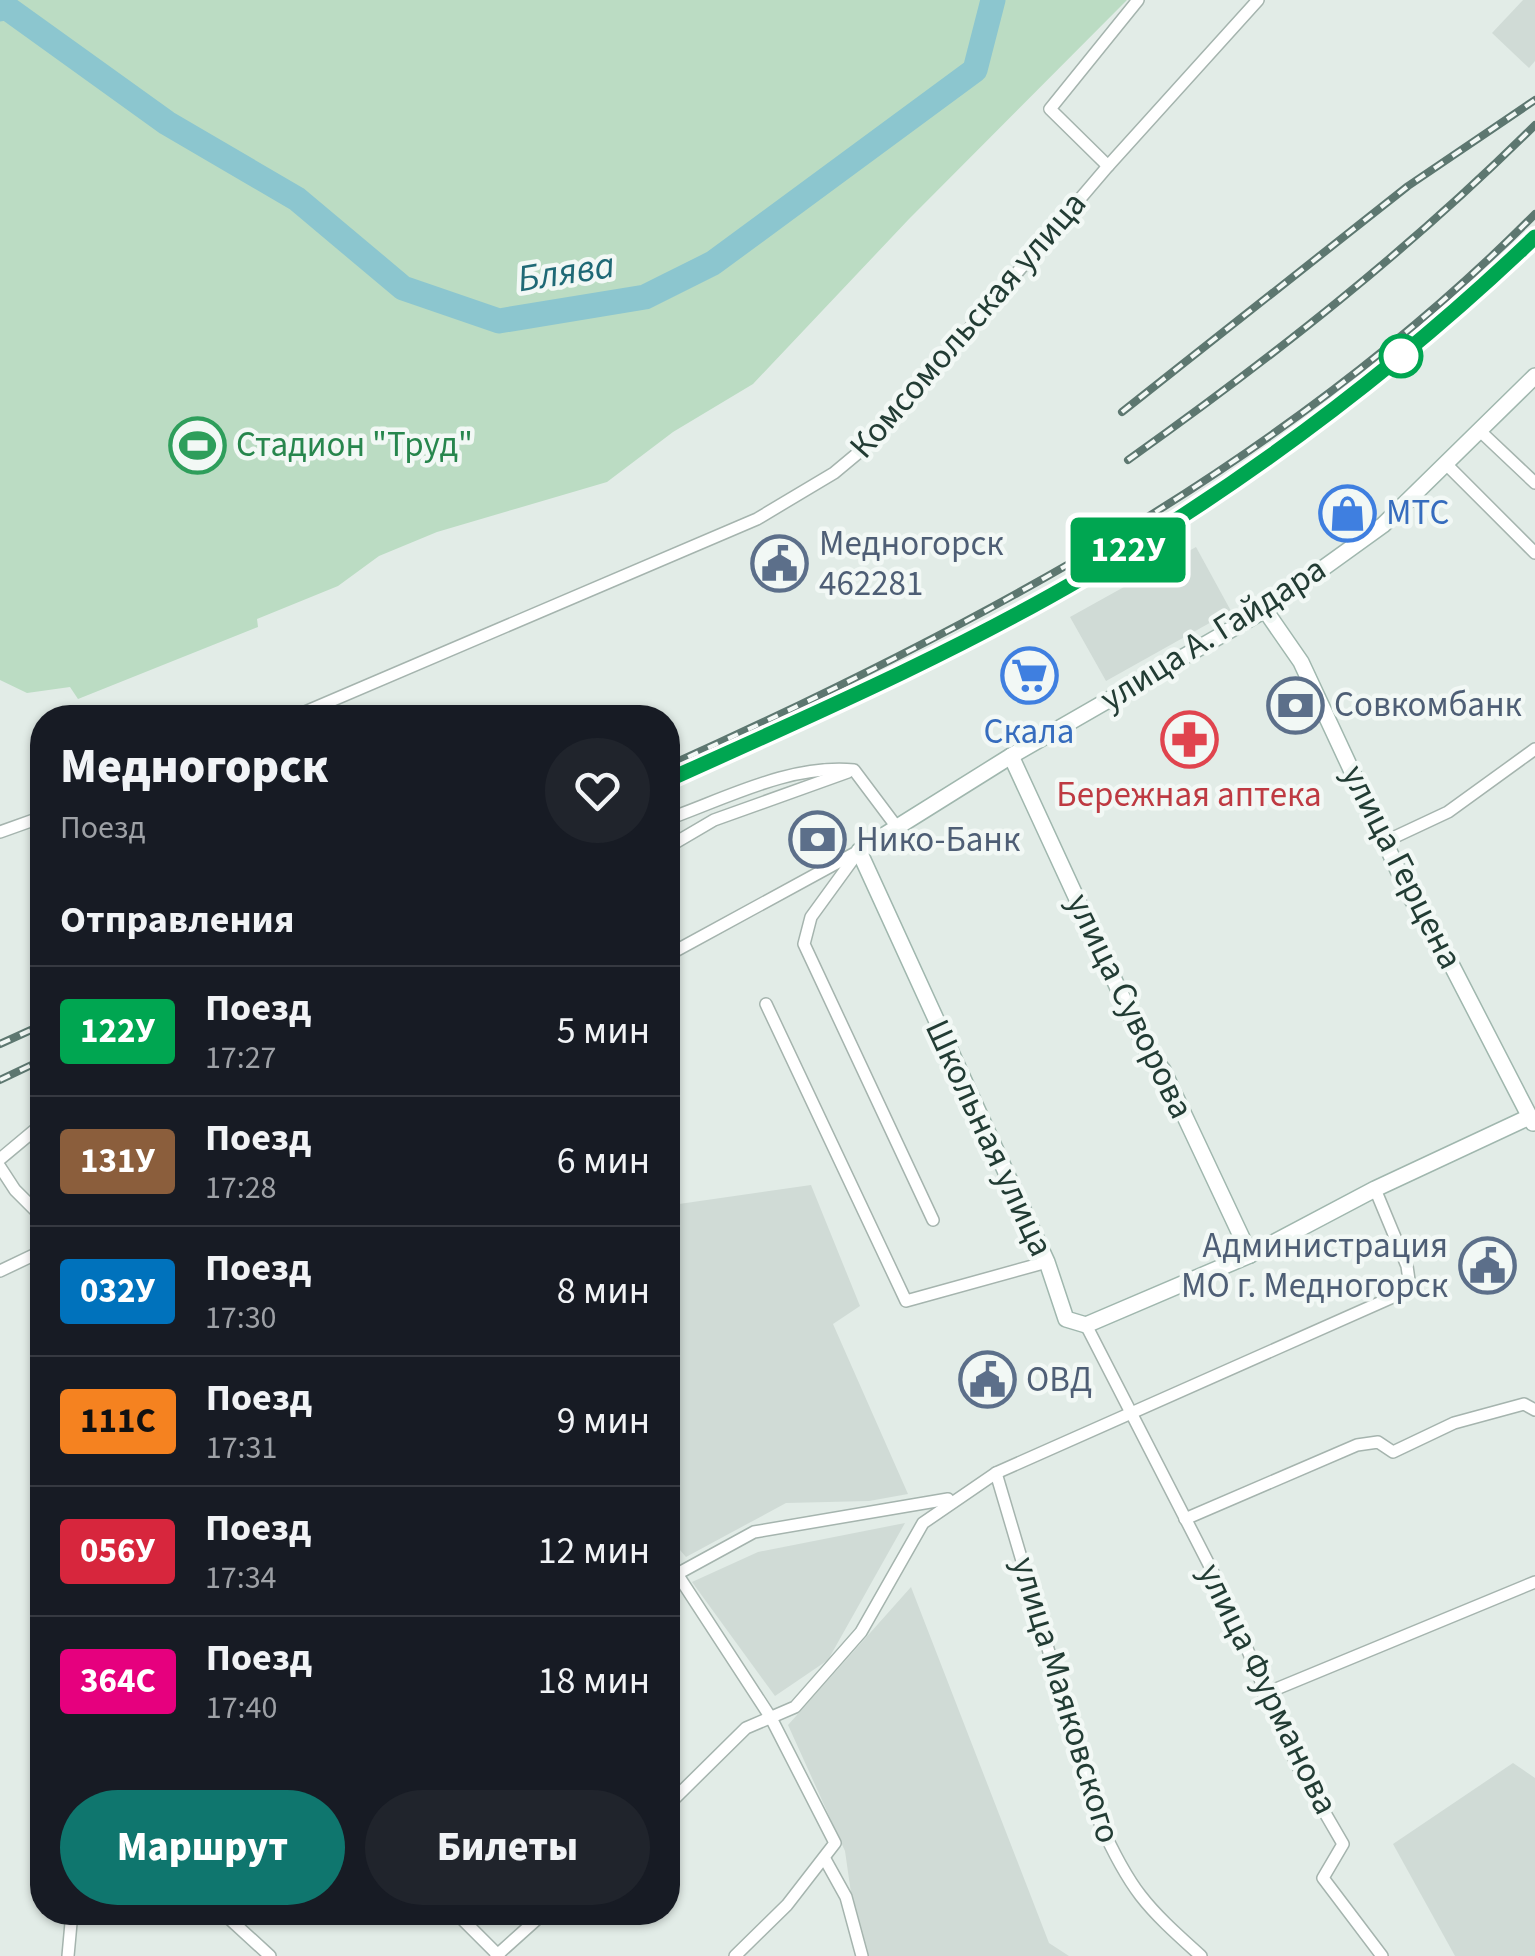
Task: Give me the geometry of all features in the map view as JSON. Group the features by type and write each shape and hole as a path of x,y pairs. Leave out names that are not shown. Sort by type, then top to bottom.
{"street":[{"path":"1108,166 1050,110 1138,0"},
{"name":"Комсомольская улица","path":"321,705 757,519 834,473 876,438 1108,166 1258,0"},
{"name":"улица А. Гайдара","path":"858,851 1011,756 1265,610 1383,526 1535,376"},
{"path":"1480,431 1535,483"},
{"path":"1446,464 1535,553"},
{"name":"улица Герцена","path":"1265,610 1300,662 1384,842 1532,1119"},
{"path":"1384,842 1448,812 1535,748"},
{"name":"улица Суворова","path":"1011,756 1148,1051 1162,1070 1250,1255"},
{"path":"680,815 770,781 826,767 854,770 896,826"},
{"path":"680,839 714,820 854,770"},
{"path":"0,832 30,821"},
{"path":"680,948 858,851"},
{"path":"858,851 812,916 804,944 933,1220"},
{"name":"Школьная улица","path":"858,851 1047,1262 1066,1318 1086,1325 1130,1413"},
{"path":"766,1004 906,1302 1047,1262"},
{"path":"1086,1325 1250,1255 1375,1190 1532,1119"},
{"path":"0,1159 30,1134"},
{"path":"0,1167 30,1203"},
{"path":"680,1793 746,1728 796,1706 861,1632 924,1523 954,1498 996,1473 1404,1292 1409,1280 1406,1266 1375,1190"},
{"path":"0,1271 30,1257"},
{"path":"1185,1519 1357,1445 1378,1442 1394,1452 1454,1424 1524,1404 1535,1410"},
{"name":"улица Фурманова","path":"1130,1413 1221,1588 1296,1763 1343,1844 1323,1878 1382,1956"},
{"name":"улица Маяковского","path":"996,1473 1100,1821 1123,1874 1144,1906 1201,1956"},
{"path":"680,1572 754,1532 954,1498"},
{"path":"680,1579 771,1718 835,1843 826,1861 735,1956"},
{"path":"1264,1694 1535,1582"},
{"path":"826,1861 846,1897 862,1956"},
{"path":"68,1956 71,1925"},
{"path":"236,1925 270,1956"},
{"path":"467,1925 497,1956 531,1925"}],"shaded area":[{"path":"1523,0 1535,0 1535,61 1529,68 1492,33"},
{"path":"1196,547 1231,611 1106,681 1070,617"},
{"path":"811,1185 860,1306 833,1324 908,1494 869,1501 786,1503 686,1557 680,1550 680,1204"},
{"path":"905,1523 828,1660 775,1696 692,1582 758,1552"},
{"path":"911,1587 1049,1943 1069,1956 860,1956 845,1851 788,1725"},
{"path":"1513,1763 1535,1778 1535,1956 1455,1956 1393,1844"}],"green space":[{"path":"0,0 1127,0 909,219 753,384 673,432 607,482 437,532 379,556 338,586 257,619 258,627 78,699 70,687 27,693 0,680"}],"waterway":[{"name":"Блява","path":"0,9 7,8 167,123 297,199 403,288 499,321 645,297 713,263 975,70 993,0"}],"railway":[{"path":"1122,412 1408,186 1535,100"},
{"path":"1128,460 1338,301 1438,216 1535,125"},
{"path":"680,760 901,655 1016,594 1236,460 1341,384 1441,303 1535,214"},
{"path":"836,704 1050,596 1201,504 1374,378 1535,237"},
{"path":"0,1044 30,1030"},
{"path":"0,1080 30,1066"}],"train":[{"name":"122У","path":"680,775 824,710 1012,616 1147,538 1254,468 1327,414 1469,299 1535,237"}],"place":[{"name":"Стадион \"Труд\"","path":"197,445"},
{"name":"МТС","path":"1347,513"},
{"name":"Медногорск 462281","path":"780,564"},
{"name":"Скала","path":"1029,676"},
{"name":"Совкомбанк","path":"1295,705"},
{"name":"Бережная аптека","path":"1189,739"},
{"name":"Нико-Банк","path":"817,840"},
{"name":"Администрация МО г. Медногорск","path":"1487,1266"},
{"name":"ОВД","path":"987,1380"}]}
